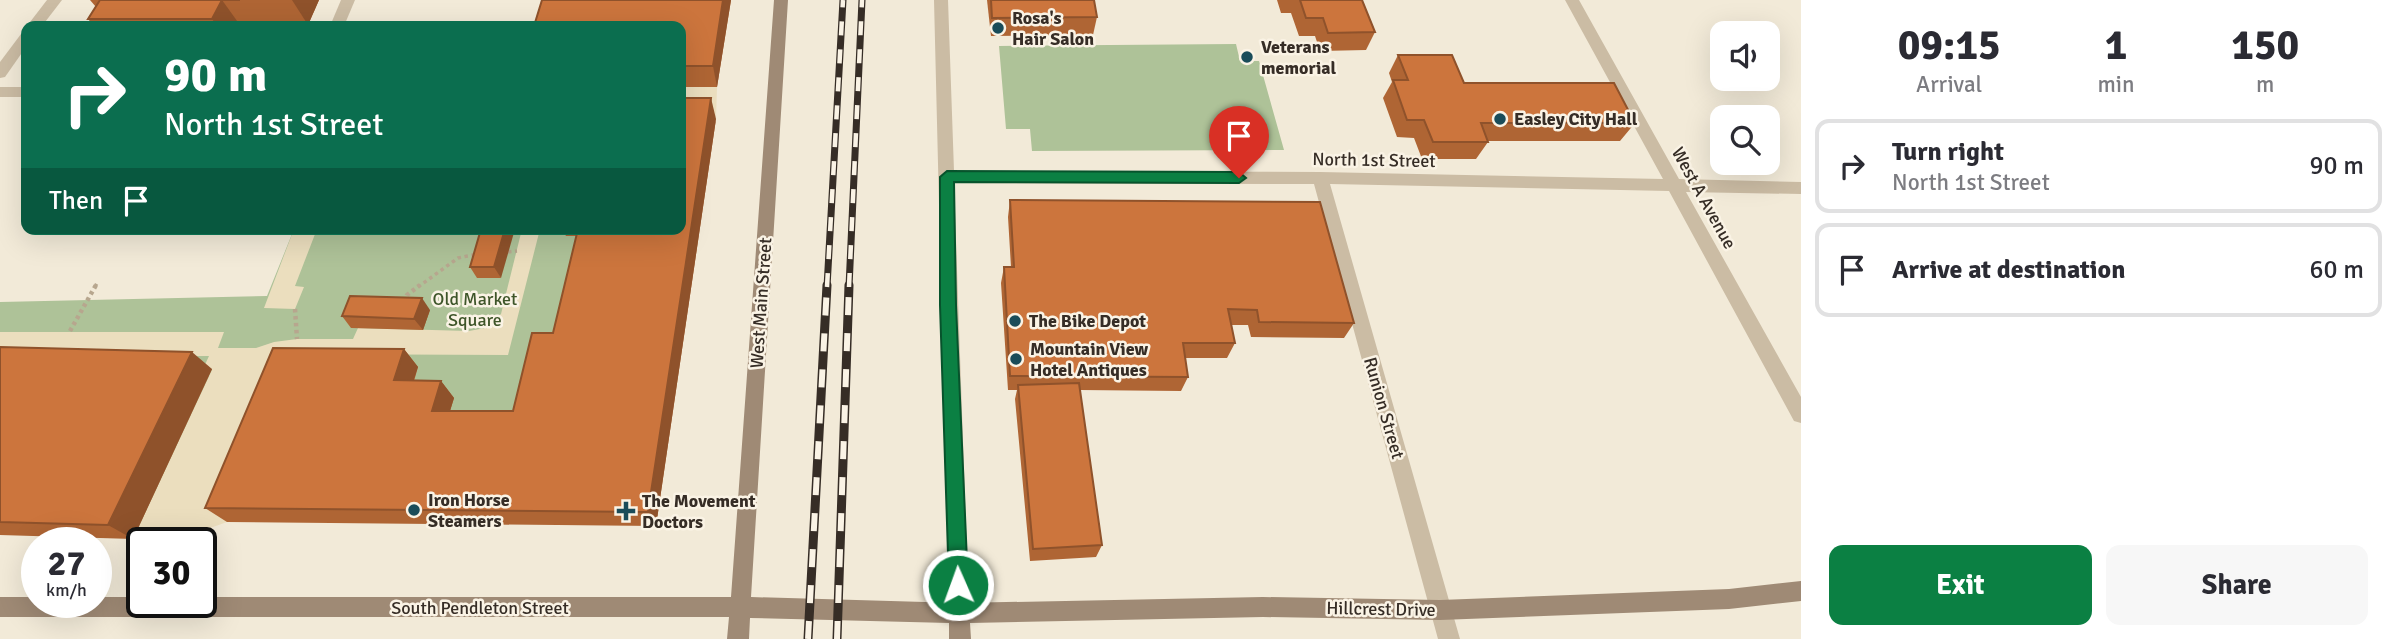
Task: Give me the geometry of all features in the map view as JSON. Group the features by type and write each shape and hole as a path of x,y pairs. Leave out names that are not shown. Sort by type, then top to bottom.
{"main road":[{"name":"West Main Street","path":"738,639 781,0"},
{"name":"Hillcrest Drive","path":"959,613 1263,607 1440,610 1729,599 1801,591"},
{"name":"South Pendleton Street","path":"0,607 741,607 959,613"},
{"path":"959,613 960,639"}],"street":[{"path":"38,21 55,0"},
{"path":"339,21 348,0"},
{"path":"941,0 959,613"},
{"name":"West A Avenue","path":"1572,0 1801,415"},
{"path":"0,73 21,44"},
{"path":"0,92 21,92"},
{"name":"North 1st Street","path":"947,177 1320,178 1801,188"},
{"name":"Runion Street","path":"1320,178 1449,639"}],"path":[{"path":"508,252 517,251"},
{"path":"400,309 407,295 458,258 484,253"},
{"path":"70,331 97,283"},
{"path":"295,309 297,339"}],"green space":[{"path":"1236,44 1240,61 1259,61 1284,150 1032,151 1030,129 1006,129 999,46"},
{"name":"Old Market Square","path":"292,235 589,236 524,428 445,427 408,398 418,367 199,527 139,527 212,369 0,364 0,302 267,296"}],"shaded area":[{"path":"686,87 717,87 716,119 686,119"},
{"path":"292,235 315,235 295,286 304,287 295,309 264,308"},
{"path":"521,235 538,235 508,355 291,354 227,522 213,527 139,527 212,370 203,369 209,356 0,357 0,332 224,332 218,348 256,348 297,339 353,339 358,328 469,331 485,328 501,314"}],"building":[{"path":"100,0 222,0 212,19 88,19"},
{"path":"542,0 723,0 713,66 686,66 686,21 536,21"},
{"path":"991,0 1094,0 1097,17 992,18"},
{"path":"1300,0 1362,0 1375,32 1328,33 1323,18 1306,18"},
{"path":"1398,55 1452,55 1464,83 1614,83 1635,123 1481,123 1488,142 1433,142 1424,120 1407,120 1393,80 1408,80"},
{"path":"686,98 711,98 648,512 205,508 273,348 404,349 394,380 441,381 432,411 513,411 532,333 553,333 577,235 686,235"},
{"path":"1010,200 1320,202 1354,323 1259,322 1257,310 1228,309 1235,343 1183,343 1188,377 1010,376 1004,267 1014,267"},
{"path":"479,235 503,235 494,267 470,267"},
{"path":"350,296 422,298 414,319 342,316"},
{"path":"0,347 192,352 108,525 0,522"},
{"path":"1079,383 1102,545 1033,549 1018,385"}],"railway":[{"path":"827,287 843,0"},
{"path":"849,287 862,0"},
{"path":"808,639 827,285"},
{"path":"837,639 849,285"}],"place":[{"name":"Rosa's Hair Salon","path":"998,28"},
{"name":"Veterans memorial","path":"1247,57"},
{"name":"Easley City Hall","path":"1500,119"},
{"name":"The Bike Depot","path":"1015,321"},
{"name":"Mountain View Hotel Antiques","path":"1016,359"},
{"name":"Iron Horse Steamers","path":"414,510"},
{"name":"The Movement Doctors","path":"626,511"}],"route":[{"path":"958,585 948,305 947,177 1239,178"}]}
